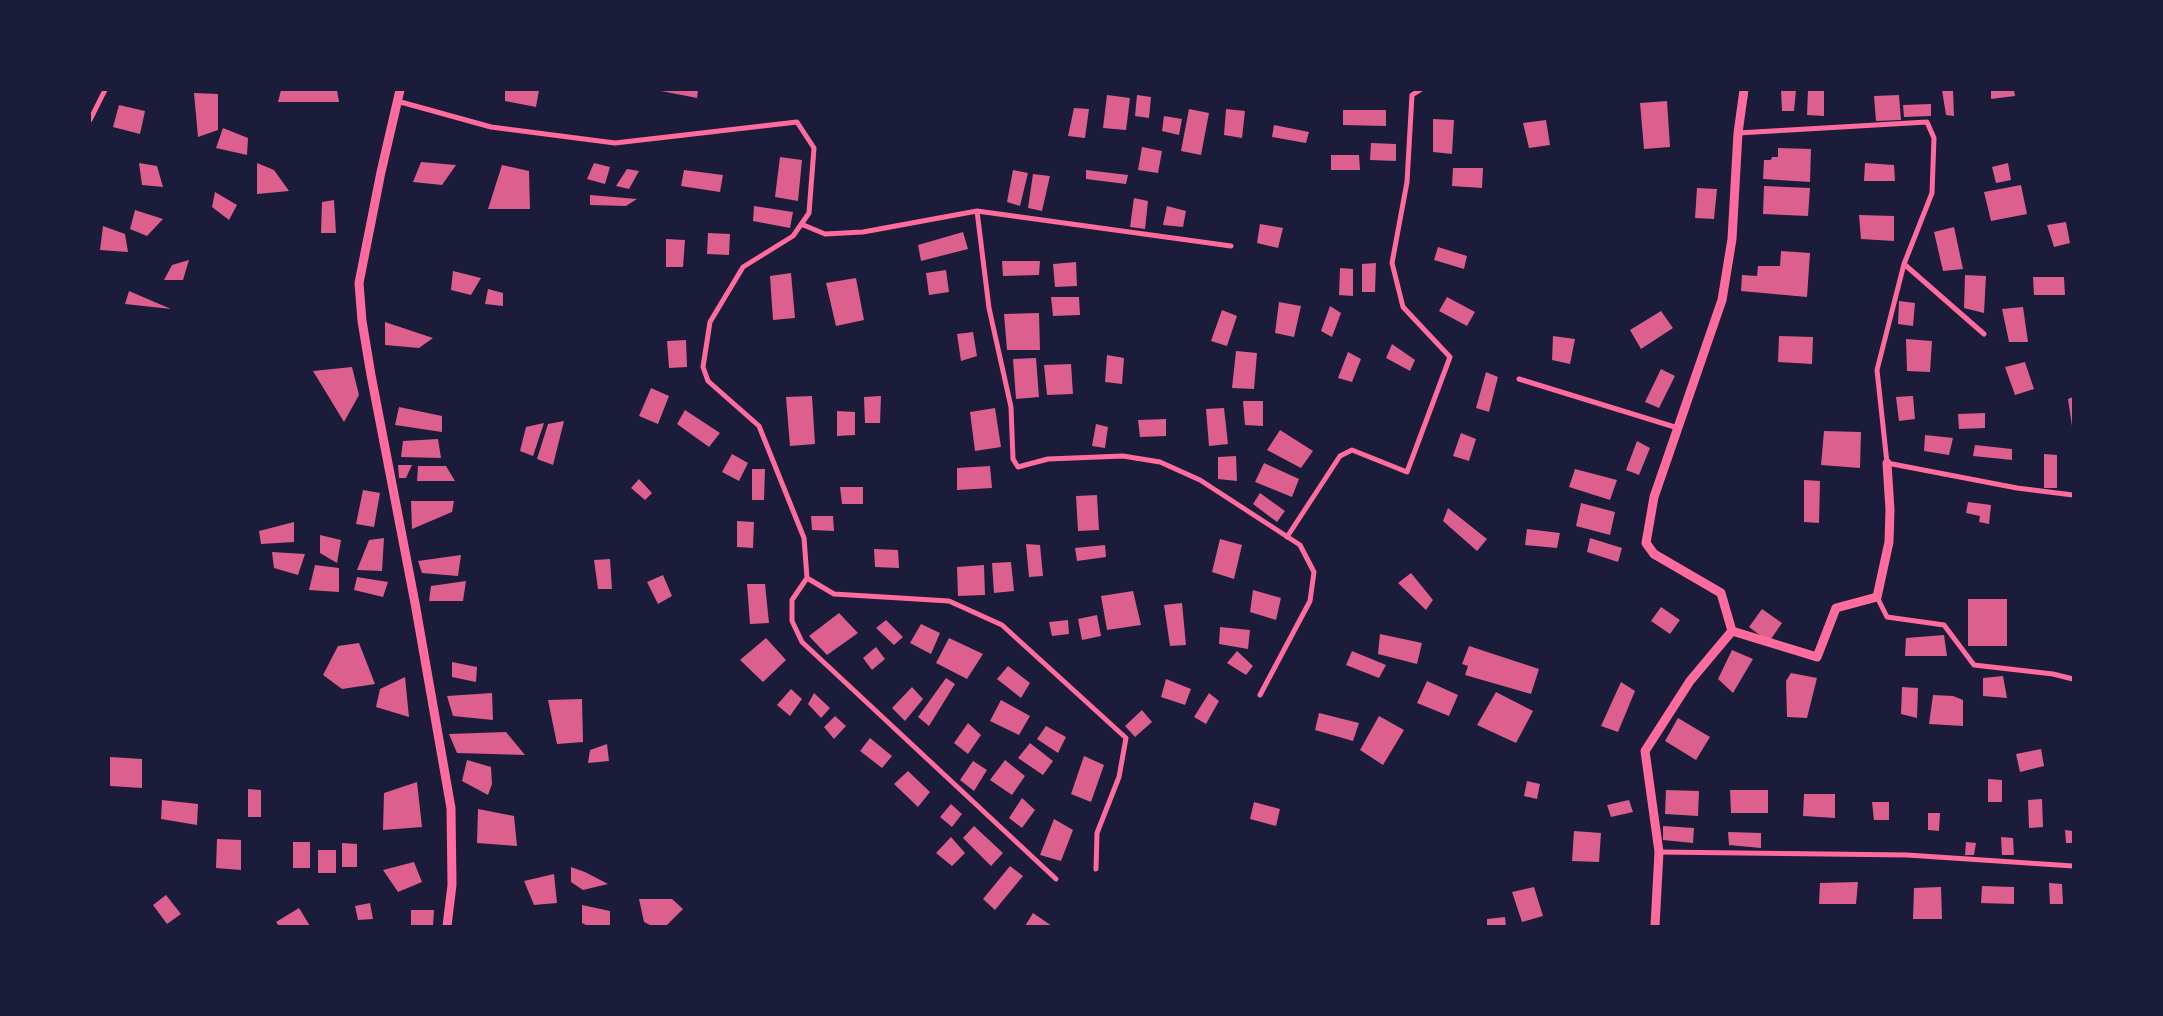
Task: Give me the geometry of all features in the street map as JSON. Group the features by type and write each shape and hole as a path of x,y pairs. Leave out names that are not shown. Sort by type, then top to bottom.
{"street":[{"path":"90,120 106,90"},
{"path":"400,90 381,172 359,283 362,321 416,603 451,808 452,885 447,926"},
{"path":"1287,537 1340,456 1352,450 1407,472 1450,357 1403,307 1392,263 1408,182 1412,96 1420,90"},
{"path":"1732,631 1721,593 1654,554 1646,543 1654,497 1722,300 1732,239 1738,133 1744,90"},
{"path":"397,101 491,127 615,143 797,122 814,148 809,213 793,236 743,267 710,322 703,367 708,381 759,426 804,538 806,578 792,600 792,621 802,642 1056,879"},
{"path":"1738,133 1927,122 1934,138 1932,194 1904,264 1877,370 1890,510 1889,542 1877,597 1887,617 1944,625 1974,665 2053,674 2073,679"},
{"path":"801,224 824,234 863,232 977,211 1231,246"},
{"path":"977,211 989,308 1011,407 1013,459 1018,467 1048,458 1123,456 1160,462 1200,480 1300,545 1314,572 1310,601 1260,696"},
{"path":"1904,264 1984,334"},
{"path":"1519,379 1678,428"},
{"path":"1886,463 2017,488 2073,495"},
{"path":"806,578 834,594 950,601 1002,625 1126,738 1119,777 1097,833 1096,868"},
{"path":"1732,631 1818,657 1836,608 1877,597"},
{"path":"1655,926 1659,852 1645,751 1690,681 1732,631"},
{"path":"1659,852 1907,855 2073,866"}],"building":[{"path":"281,90 337,90 339,102 278,102"},
{"path":"505,90 539,90 536,107 505,101"},
{"path":"656,90 698,90 697,98"},
{"path":"1781,90 1796,90 1794,111 1782,111"},
{"path":"1808,90 1824,90 1824,116 1807,115"},
{"path":"1942,90 1953,90 1954,116 1946,115"},
{"path":"1991,90 2014,90 2015,96 1991,99"},
{"path":"194,93 218,94 218,130 198,137"},
{"path":"1107,95 1130,98 1126,130 1103,128"},
{"path":"1137,95 1151,97 1149,118 1135,116"},
{"path":"1899,95 1901,120 1876,121 1874,96"},
{"path":"1667,101 1670,147 1644,149 1640,103"},
{"path":"1931,104 1931,116 1904,117 1903,105"},
{"path":"119,105 145,111 140,134 113,127"},
{"path":"1074,108 1089,109 1085,138 1068,136"},
{"path":"1189,109 1209,113 1201,155 1181,151"},
{"path":"1226,109 1245,111 1242,138 1224,135"},
{"path":"1343,110 1386,110 1386,126 1343,125"},
{"path":"1164,116 1182,119 1179,135 1162,131"},
{"path":"1433,119 1454,120 1452,154 1433,152"},
{"path":"1546,120 1550,145 1529,148 1523,123"},
{"path":"1274,125 1309,132 1306,143 1272,137"},
{"path":"223,128 248,138 247,155 216,148"},
{"path":"1371,143 1396,144 1396,161 1370,160"},
{"path":"1142,147 1162,151 1158,173 1138,170"},
{"path":"1778,148 1811,149 1810,182 1763,179 1764,160 1778,157"},
{"path":"1331,155 1359,155 1360,170 1331,170"},
{"path":"780,157 802,160 798,201 775,197"},
{"path":"421,162 456,165 442,185 413,182"},
{"path":"139,163 157,166 163,187 142,185"},
{"path":"257,163 274,170 289,191 257,194"},
{"path":"594,163 610,167 605,184 587,179"},
{"path":"1865,163 1894,165 1895,181 1864,181"},
{"path":"2008,163 2011,180 1996,183 1992,167"},
{"path":"502,165 529,171 530,209 488,209"},
{"path":"1453,168 1483,168 1482,188 1452,186"},
{"path":"627,169 639,171 629,189 616,186"},
{"path":"684,170 723,175 720,192 681,186"},
{"path":"1013,170 1028,173 1020,206 1007,202"},
{"path":"1086,170 1128,175 1126,184 1086,179"},
{"path":"1033,174 1050,176 1042,211 1028,208"},
{"path":"2021,185 2027,214 1991,221 1984,192"},
{"path":"1764,186 1810,188 1808,216 1763,214"},
{"path":"1697,188 1717,189 1714,219 1695,218"},
{"path":"215,192 237,205 229,220 212,207"},
{"path":"590,195 637,199 626,206 590,205"},
{"path":"1134,198 1148,201 1145,229 1130,227"},
{"path":"334,200 336,233 321,233 322,202"},
{"path":"754,206 793,212 790,228 753,221"},
{"path":"1167,206 1186,211 1183,227 1163,225"},
{"path":"135,210 163,219 147,236 130,229"},
{"path":"1859,215 1894,216 1894,241 1861,239"},
{"path":"2066,222 2070,243 2054,247 2047,225"},
{"path":"1260,224 1283,228 1278,248 1257,243"},
{"path":"103,226 125,234 128,252 100,250"},
{"path":"1954,227 1963,269 1943,271 1934,232"},
{"path":"963,232 968,249 921,261 918,245"},
{"path":"708,233 730,234 729,255 707,254"},
{"path":"666,239 685,240 683,267 666,267"},
{"path":"1438,247 1467,256 1464,269 1434,260"},
{"path":"1781,251 1810,253 1807,297 1741,291 1742,275 1757,276 1758,266 1780,266"},
{"path":"189,260 183,280 164,280 172,265"},
{"path":"1002,261 1040,261 1039,275 1003,276"},
{"path":"1076,262 1077,286 1055,287 1053,264"},
{"path":"1376,263 1375,292 1362,292 1362,264"},
{"path":"1340,268 1353,269 1353,296 1339,295"},
{"path":"946,270 949,292 929,295 926,273"},
{"path":"453,271 481,278 471,295 451,290"},
{"path":"791,273 795,318 773,320 770,276"},
{"path":"1965,275 1986,276 1984,313 1964,308"},
{"path":"2033,277 2064,277 2065,295 2034,295"},
{"path":"856,278 864,320 836,326 826,283"},
{"path":"488,289 503,293 503,306 485,304"},
{"path":"129,291 171,309 125,304"},
{"path":"1051,297 1079,297 1080,315 1053,316"},
{"path":"1447,297 1475,312 1467,326 1439,311"},
{"path":"1899,301 1915,303 1913,326 1898,324"},
{"path":"1279,302 1301,306 1294,337 1275,333"},
{"path":"1330,306 1341,313 1332,337 1321,331"},
{"path":"2023,307 2028,342 2009,342 2002,309"},
{"path":"1222,310 1237,316 1227,346 1211,341"},
{"path":"1661,311 1673,328 1641,349 1630,330"},
{"path":"1039,313 1040,350 1007,350 1004,314"},
{"path":"385,322 433,338 419,348 385,345"},
{"path":"973,332 977,356 961,361 957,334"},
{"path":"1553,336 1575,339 1570,364 1552,360"},
{"path":"1779,336 1813,337 1812,364 1778,362"},
{"path":"1906,339 1932,341 1930,372 1907,371"},
{"path":"686,340 687,367 669,368 667,341"},
{"path":"1392,344 1415,360 1410,371 1386,358"},
{"path":"1236,351 1257,353 1254,389 1232,388"},
{"path":"1348,352 1361,359 1352,382 1338,378"},
{"path":"1107,355 1124,358 1122,384 1105,382"},
{"path":"1036,358 1039,397 1016,399 1013,359"},
{"path":"2025,362 2034,389 2015,395 2005,367"},
{"path":"1071,364 1073,394 1047,395 1044,365"},
{"path":"352,367 359,395 344,422 313,371"},
{"path":"1661,369 1675,376 1659,408 1645,402"},
{"path":"1486,372 1498,377 1489,412 1476,408"},
{"path":"651,388 669,396 658,424 639,416"},
{"path":"812,396 815,444 790,446 786,397"},
{"path":"881,396 880,423 865,423 864,397"},
{"path":"1913,396 1915,419 1899,421 1896,397"},
{"path":"2073,397 2073,426 2072,426 2068,399"},
{"path":"1243,401 1263,401 1263,426 1245,425"},
{"path":"399,407 442,416 442,432 395,425"},
{"path":"995,408 1001,447 975,451 970,412"},
{"path":"1224,408 1228,444 1209,446 1206,409"},
{"path":"685,410 720,433 709,447 677,424"},
{"path":"837,411 855,412 855,435 837,436"},
{"path":"1985,413 1985,428 1959,429 1958,414"},
{"path":"1166,419 1166,436 1140,437 1138,420"},
{"path":"564,421 553,465 537,459 548,424"},
{"path":"544,423 533,456 520,451 526,427"},
{"path":"1096,424 1108,427 1105,448 1092,446"},
{"path":"1280,430 1313,451 1301,468 1267,450"},
{"path":"1824,431 1861,432 1860,468 1821,465"},
{"path":"1461,433 1476,439 1469,461 1453,456"},
{"path":"1925,435 1953,438 1949,455 1924,451"},
{"path":"438,439 441,458 401,457 403,441"},
{"path":"1637,441 1650,448 1639,475 1626,470"},
{"path":"1975,445 2012,449 2012,460 1973,456"},
{"path":"732,454 748,463 739,481 722,472"},
{"path":"2044,454 2057,455 2057,488 2044,488"},
{"path":"1236,456 1237,481 1218,479 1218,457"},
{"path":"1264,463 1299,479 1292,497 1255,482"},
{"path":"398,465 412,465 406,478 399,478"},
{"path":"418,466 446,466 455,481 417,481"},
{"path":"990,466 992,488 957,490 957,468"},
{"path":"752,469 765,469 764,500 752,500"},
{"path":"1575,469 1617,480 1610,500 1569,487"},
{"path":"639,479 652,493 645,500 631,488"},
{"path":"1804,480 1820,481 1819,523 1804,522"},
{"path":"840,487 863,487 863,504 842,504"},
{"path":"363,490 380,493 374,527 356,524"},
{"path":"1260,493 1285,511 1277,522 1253,504"},
{"path":"1097,495 1099,530 1078,531 1076,496"},
{"path":"411,501 454,501 452,512 412,529"},
{"path":"1968,502 1991,505 1989,524 1979,522 1980,516 1966,513"},
{"path":"1581,503 1615,512 1610,535 1576,526"},
{"path":"1448,508 1487,539 1477,551 1443,521"},
{"path":"811,516 833,516 834,531 812,530"},
{"path":"737,521 754,522 753,548 737,547"},
{"path":"294,522 294,542 261,544 259,531"},
{"path":"1527,529 1560,533 1557,548 1525,545"},
{"path":"320,535 341,540 337,563 320,553"},
{"path":"384,538 382,571 357,570 369,540"},
{"path":"1590,538 1622,548 1618,562 1587,552"},
{"path":"1220,539 1242,545 1234,579 1212,572"},
{"path":"1026,544 1040,545 1043,576 1029,577"},
{"path":"1105,545 1106,557 1077,561 1075,548"},
{"path":"874,549 898,550 899,568 875,567"},
{"path":"272,552 305,554 298,575 274,568"},
{"path":"461,555 458,576 422,573 418,561"},
{"path":"610,559 612,589 598,589 594,560"},
{"path":"1011,562 1014,591 994,593 992,563"},
{"path":"315,565 339,568 339,592 309,590"},
{"path":"984,565 985,595 958,596 957,567"},
{"path":"1411,573 1433,600 1426,610 1398,583"},
{"path":"663,575 672,596 658,604 647,582"},
{"path":"357,577 388,582 383,597 354,590"},
{"path":"466,581 463,601 429,601 431,586"},
{"path":"747,584 765,584 769,623 750,624"},
{"path":"1253,590 1281,598 1276,620 1250,612"},
{"path":"1133,591 1141,625 1107,630 1101,596"},
{"path":"1968,599 2007,599 2007,646 1968,646"},
{"path":"1182,603 1186,645 1170,646 1164,605"},
{"path":"1661,607 1680,620 1670,634 1651,621"},
{"path":"1762,609 1782,623 1769,642 1749,627"},
{"path":"839,613 858,633 827,655 809,636"},
{"path":"1097,615 1101,636 1082,640 1078,619"},
{"path":"886,620 903,637 894,645 876,628"},
{"path":"1068,620 1069,634 1052,636 1049,622"},
{"path":"921,624 940,633 931,654 910,643"},
{"path":"1220,627 1250,630 1248,649 1219,644"},
{"path":"1380,634 1422,643 1417,664 1378,654"},
{"path":"1944,635 1947,656 1905,656 1906,638"},
{"path":"766,638 786,660 763,682 740,660"},
{"path":"949,638 983,654 967,679 936,663"},
{"path":"359,643 375,684 342,689 323,675 338,646"},
{"path":"1469,646 1539,669 1531,694 1465,675 1468,666 1462,664"},
{"path":"876,647 885,659 872,670 863,658"},
{"path":"1732,650 1753,659 1733,693 1718,679"},
{"path":"1237,651 1253,666 1246,675 1227,663"},
{"path":"1352,651 1386,665 1379,678 1346,665"},
{"path":"452,662 477,667 476,682 452,677"},
{"path":"1008,666 1030,683 1021,698 997,679"},
{"path":"1791,673 1817,678 1807,718 1787,717 1786,681"},
{"path":"2003,676 2007,698 1983,696 1983,678"},
{"path":"405,677 409,717 376,707 380,689"},
{"path":"946,678 955,684 929,726 918,717"},
{"path":"1166,679 1191,689 1185,705 1161,697"},
{"path":"1427,681 1458,695 1449,716 1417,703"},
{"path":"1621,682 1635,691 1618,732 1601,726"},
{"path":"912,687 923,699 905,721 892,708"},
{"path":"1902,687 1918,688 1917,718 1901,714"},
{"path":"791,689 802,699 790,716 777,705"},
{"path":"1496,692 1533,711 1516,743 1477,725"},
{"path":"492,693 493,720 453,716 447,696"},
{"path":"814,693 830,708 821,718 808,704"},
{"path":"1209,693 1219,701 1206,724 1194,717"},
{"path":"1933,695 1953,696 1963,700 1963,726 1929,724"},
{"path":"582,699 583,742 557,744 548,700"},
{"path":"1001,700 1030,716 1019,735 990,721"},
{"path":"1142,710 1152,722 1135,737 1125,726"},
{"path":"1319,713 1359,723 1353,741 1315,730"},
{"path":"835,716 846,726 834,739 824,727"},
{"path":"1379,716 1404,730 1383,765 1360,750"},
{"path":"1678,718 1710,737 1696,760 1665,741"},
{"path":"968,723 981,735 968,754 954,743"},
{"path":"1046,726 1066,737 1058,753 1037,739"},
{"path":"506,732 525,755 457,753 449,734"},
{"path":"870,738 892,756 882,768 860,751"},
{"path":"1030,743 1053,761 1043,775 1018,758"},
{"path":"607,744 609,761 588,763 590,750"},
{"path":"2041,749 2044,766 2020,772 2016,754"},
{"path":"1084,756 1104,765 1091,802 1071,794"},
{"path":"110,757 142,759 142,788 110,786"},
{"path":"467,760 491,767 492,784 488,795 462,781"},
{"path":"1005,760 1025,776 1012,795 990,780"},
{"path":"973,761 987,770 974,791 960,780"},
{"path":"908,771 930,792 918,807 894,784"},
{"path":"1988,779 2002,780 2002,802 1988,802"},
{"path":"1527,781 1540,784 1537,799 1524,796"},
{"path":"417,782 422,827 383,830 384,793"},
{"path":"248,789 261,790 261,817 248,817"},
{"path":"1666,790 1699,791 1698,816 1665,814"},
{"path":"1730,790 1768,790 1768,813 1731,813"},
{"path":"1804,794 1835,794 1835,818 1803,816"},
{"path":"1022,798 1035,810 1022,828 1009,818"},
{"path":"2042,799 2043,827 2029,828 2028,800"},
{"path":"162,800 198,804 197,825 161,819"},
{"path":"1629,800 1633,812 1611,817 1607,805"},
{"path":"1254,802 1280,809 1276,826 1250,819"},
{"path":"1872,802 1889,802 1889,820 1874,820"},
{"path":"951,804 962,814 952,827 940,817"},
{"path":"478,809 514,816 517,846 477,843"},
{"path":"1928,813 1940,813 1939,831 1928,830"},
{"path":"1054,819 1073,830 1061,861 1040,855"},
{"path":"974,826 1003,853 991,866 963,838"},
{"path":"1663,826 1694,828 1693,843 1663,840"},
{"path":"2065,830 2073,831 2073,843 2066,843"},
{"path":"1574,831 1601,833 1599,862 1572,861"},
{"path":"1728,832 1761,833 1761,848 1729,845"},
{"path":"951,837 965,853 952,866 936,853"},
{"path":"2001,837 2013,838 2014,855 2002,855"},
{"path":"217,839 241,840 241,870 216,868"},
{"path":"293,842 310,842 310,868 293,868"},
{"path":"1966,842 1976,843 1974,855 1965,855"},
{"path":"342,843 357,844 357,867 342,867"},
{"path":"318,850 336,850 336,873 318,873"},
{"path":"414,862 422,882 398,892 383,870"},
{"path":"1010,866 1023,876 995,910 983,899"},
{"path":"571,867 608,884 583,890 571,882"},
{"path":"554,874 557,903 534,905 524,881"},
{"path":"1858,882 1856,904 1819,904 1820,883"},
{"path":"2049,883 2062,884 2063,904 2050,904"},
{"path":"1982,886 2014,887 2014,904 1981,903"},
{"path":"1534,887 1543,916 1522,922 1512,892"},
{"path":"1941,887 1942,919 1913,919 1914,888"},
{"path":"166,895 181,914 167,924 153,905"},
{"path":"639,899 672,899 683,909 666,926 652,926 644,922"},
{"path":"370,903 373,919 358,920 355,906"},
{"path":"582,905 610,911 610,926 588,926 582,923"},
{"path":"299,908 310,926 279,926 276,922"},
{"path":"411,910 434,910 433,926 411,926"},
{"path":"1033,913 1052,926 1025,926"},
{"path":"1505,917 1506,926 1487,926 1487,919"}]}
